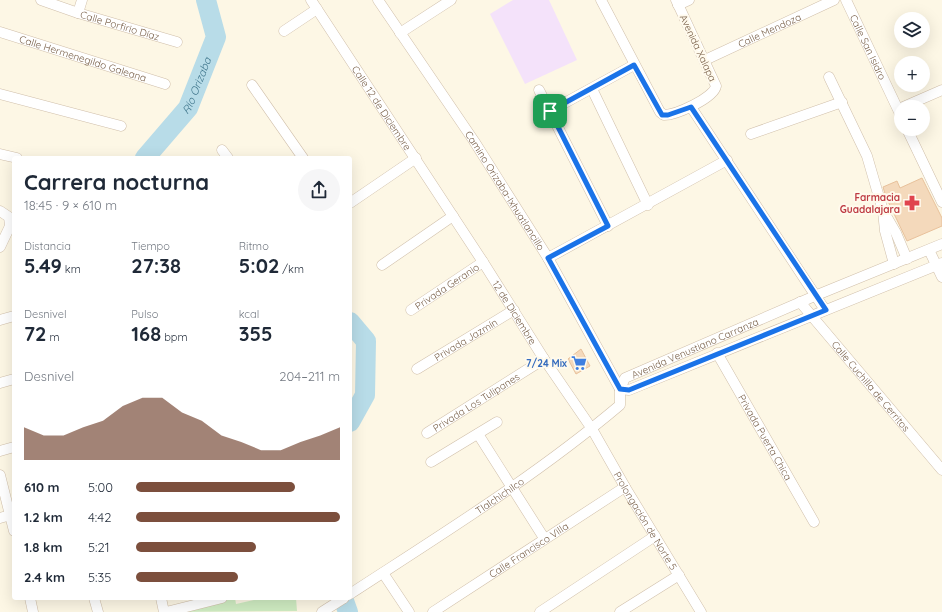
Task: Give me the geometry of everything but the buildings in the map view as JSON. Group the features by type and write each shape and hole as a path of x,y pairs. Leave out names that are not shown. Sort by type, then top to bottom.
{"street":[{"name":"Calle Porfirio Díaz","path":"41,0 78,13 177,42"},
{"path":"78,13 82,0"},
{"name":"Calle 12 de Diciembre","path":"311,0 453,216"},
{"name":"Camino Orizaba-Ixhuatlancillo","path":"378,0 474,141 548,258 620,389"},
{"path":"400,33 451,0"},
{"path":"601,0 634,65 662,115 668,115 691,107 826,310"},
{"path":"677,3 689,0"},
{"name":"Calle Mendoza","path":"705,60 834,0"},
{"name":"Calle San Isidro","path":"846,0 896,100"},
{"name":"Avenida Xalapa","path":"677,3 716,83 716,89 713,93 691,107"},
{"path":"284,31 317,9"},
{"name":"Calle Hermenegildo Galeana","path":"0,32 165,84"},
{"path":"550,111 634,65"},
{"path":"829,76 867,156 883,211 887,240 894,264"},
{"path":"252,85 302,156"},
{"path":"592,89 648,205"},
{"path":"539,90 608,226"},
{"path":"922,100 942,90"},
{"path":"0,94 121,126"},
{"path":"751,134 842,102"},
{"path":"910,136 942,202"},
{"path":"0,154 12,157"},
{"path":"352,202 416,158"},
{"path":"548,258 648,205 727,160"},
{"path":"0,211 9,217 10,222 0,247"},
{"path":"883,211 896,233 907,259"},
{"path":"382,265 453,216"},
{"name":"12 de Diciembre","path":"453,216 544,359 592,429"},
{"name":"Avenida Venustiano Carranza","path":"939,264 629,390 620,389 625,378 800,302 942,244"},
{"path":"929,250 939,264 942,277"},
{"name":"Privada Geranio","path":"411,310 483,262"},
{"name":"Calle Cuchilla de Cerritos","path":"800,302 810,316 942,470"},
{"name":"Privada Jazmín","path":"417,369 514,310"},
{"path":"0,320 12,317"},
{"name":"Privada Puerta Chica","path":"717,353 814,522"},
{"name":"Privada Los Tulipanes","path":"427,433 544,359"},
{"path":"0,383 12,380"},
{"name":"Tlalchichilco","path":"352,593 511,487 592,429 620,405 620,389"},
{"path":"431,462 497,422"},
{"name":"Prolongación de Norte 5","path":"592,429 625,487 702,612"},
{"path":"478,434 544,538"},
{"path":"0,451 12,448"},
{"path":"0,475 12,515 0,518"},
{"name":"Calle Francisco Villa","path":"432,612 544,538 625,487"},
{"path":"540,612 655,536"},
{"path":"383,573 409,612"},
{"path":"620,612 679,575"},
{"path":"30,600 33,612"},
{"path":"95,600 98,612"},
{"path":"162,600 165,612 214,600"},
{"path":"322,612 341,600"}],"shaded area":[{"path":"513,0 549,0 577,60 525,84 490,14"}],"green space":[{"path":"223,600 235,600 236,604 254,600 296,600 297,611 170,612"}],"waterway":[{"name":"Río Orizaba","path":"147,156 188,108 216,37 206,0"},
{"name":"Río Orizaba","path":"352,324 366,341 365,395 352,418"},
{"name":"Río Orizaba","path":"344,600 348,612"}],"place":[{"name":"Farmacia Guadalajara","path":"912,203"},
{"name":"7/24 Mix","path":"579,363"}],"route":[{"path":"634,65 662,115 668,115 691,107 826,310 629,390 620,389 548,258 608,226 550,111 634,65"}]}
